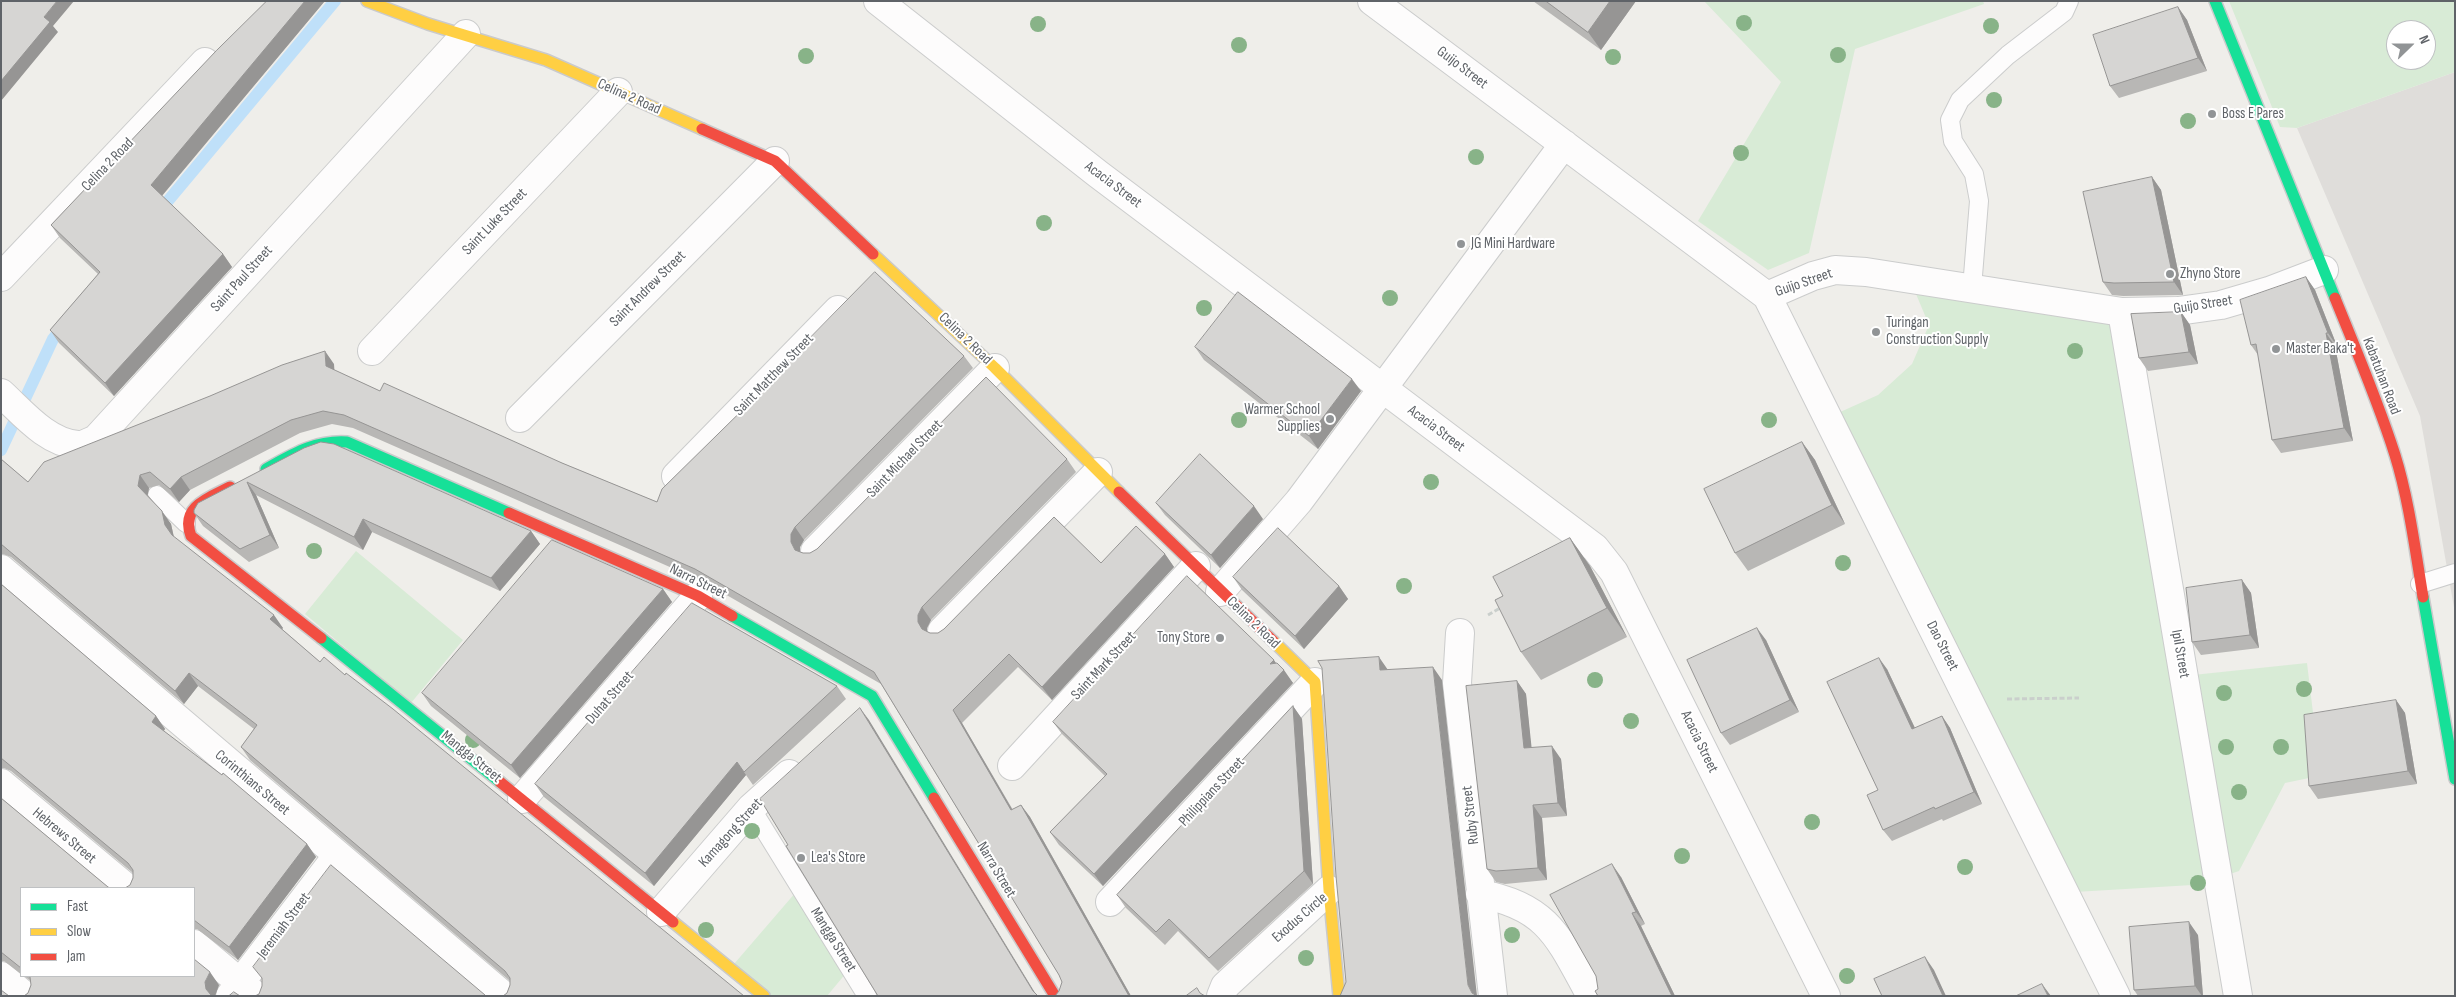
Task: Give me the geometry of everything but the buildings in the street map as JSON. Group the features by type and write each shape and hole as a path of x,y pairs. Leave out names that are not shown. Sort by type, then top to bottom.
{"street":[{"name":"Celina 2 Road","path":"367,1 428,24 466,34 546,60 776,161 995,368 1220,592 1315,682"},
{"name":"Acacia Street","path":"878,1 1098,174 1595,548 1614,572 1826,996"},
{"name":"Guijo Street","path":"1372,1 1767,296 1813,276 1835,270 1866,272 2122,312 2178,310 2221,305 2269,291 2324,270"},
{"name":"Kabatuhan Road","path":"2215,1 2376,400 2395,456 2408,512 2455,779"},
{"name":"Saint Paul Street","path":"8,399 38,427 60,441 79,446 96,439 466,34"},
{"name":"Celina 2 Road","path":"1,277 218,50"},
{"name":"Saint Luke Street","path":"372,351 618,92"},
{"path":"1220,592 1299,501 1564,144"},
{"name":"Saint Andrew Street","path":"520,418 776,161"},
{"name":"Saint Matthew Street","path":"665,488 884,262"},
{"name":"Dao Street","path":"1767,296 2116,996"},
{"name":"Ipil Street","path":"2122,312 2238,996"},
{"name":"Saint Michael Street","path":"815,551 995,368"},
{"name":"Narra Street","path":"255,474 306,447 329,439 347,442 698,596 872,696 1055,996"},
{"path":"942,631 1098,472"},
{"path":"187,519 198,504 239,483"},
{"name":"Mangga Street","path":"187,519 186,527 191,536 412,710 764,996"},
{"name":"Saint Mark Street","path":"1012,766 1196,566"},
{"name":"Corinthians Street","path":"1,570 504,996"},
{"name":"Duhat Street","path":"522,799 698,596"},
{"name":"Ruby Street","path":"1460,633 1456,683 1493,996"},
{"path":"1315,682 1329,890"},
{"name":"Philippians Street","path":"1110,902 1315,682"},
{"path":"851,716 872,696"},
{"name":"Kamagong Street","path":"661,912 751,808 808,756"},
{"name":"Hebrews Street","path":"1,784 126,887"},
{"name":"Jeremiah Street","path":"242,991 337,856"},
{"name":"Exodus Circle","path":"1222,996 1225,986 1329,890"},
{"name":"Exodus Circle","path":"1329,890 1338,996"},
{"path":"1480,894 1519,904 1540,917 1559,937 1591,996"},
{"path":"195,945 242,991"},
{"path":"1,976 25,996"}],"lane":[{"path":"1972,288 1979,201 1974,174 1953,141 1950,120 1960,100 2008,55 2064,12 2069,1"},
{"path":"157,495 187,519"},
{"path":"548,551 561,536"},
{"path":"2420,584 2455,573"},
{"path":"412,710 425,695"},
{"name":"Mangga Street","path":"751,808 867,996"}],"path":[{"path":"1968,699 2079,698"}],"shaded area":[{"path":"2455,72 2455,613 2420,416 2297,128"}],"green space":[{"path":"1704,1 1983,1 1984,4 1855,49 1809,253 1768,270 1698,221 1781,82"},
{"path":"2229,1 2455,1 2455,72 2297,128 2280,127"},
{"path":"1916,294 2031,309 2116,324 2209,884 2075,892 1838,413 1878,395 1912,364 1929,325"},
{"path":"356,551 463,640 411,703 305,614"},
{"path":"2307,663 2314,721 2309,778 2285,783 2239,871 2224,876 2193,675"},
{"path":"796,892 847,972 827,996 772,996 734,964"}],"waterway":[{"path":"157,214 335,1"},
{"path":"1,450 53,339 65,324"}],"traffic: fast":[{"path":"2215,1 2335,298"},
{"path":"266,469 305,449 325,443 347,442 509,513"},
{"path":"2423,597 2455,779"},
{"path":"732,616 872,696 934,798"},
{"path":"321,638 500,782"}],"traffic: slow":[{"path":"367,1 428,24 546,60 702,129"},
{"path":"873,254 995,368 1119,492"},
{"path":"1273,641 1315,682 1329,890 1339,996"},
{"path":"673,922 764,996"}],"traffic: jam":[{"path":"702,129 775,161 873,254"},
{"path":"2335,298 2374,395 2395,455 2408,507 2423,597"},
{"path":"230,487 205,500 193,511 189,518 191,536 321,638"},
{"path":"1119,492 1273,641"},
{"path":"509,513 698,596 732,616"},
{"path":"500,782 673,922"},
{"path":"934,798 1055,996"}],"place":[{"name":"Boss E Pares","path":"2212,114"},
{"name":"JG Mini Hardware","path":"1461,244"},
{"name":"Zhyno Store","path":"2170,274"},
{"name":"Turingan Construction Supply","path":"1876,332"},
{"name":"Master Baka't","path":"2276,349"},
{"name":"Warmer School Supplies","path":"1330,419"},
{"name":"Tony Store","path":"1220,638"},
{"name":"Lea's Store","path":"801,858"}]}
